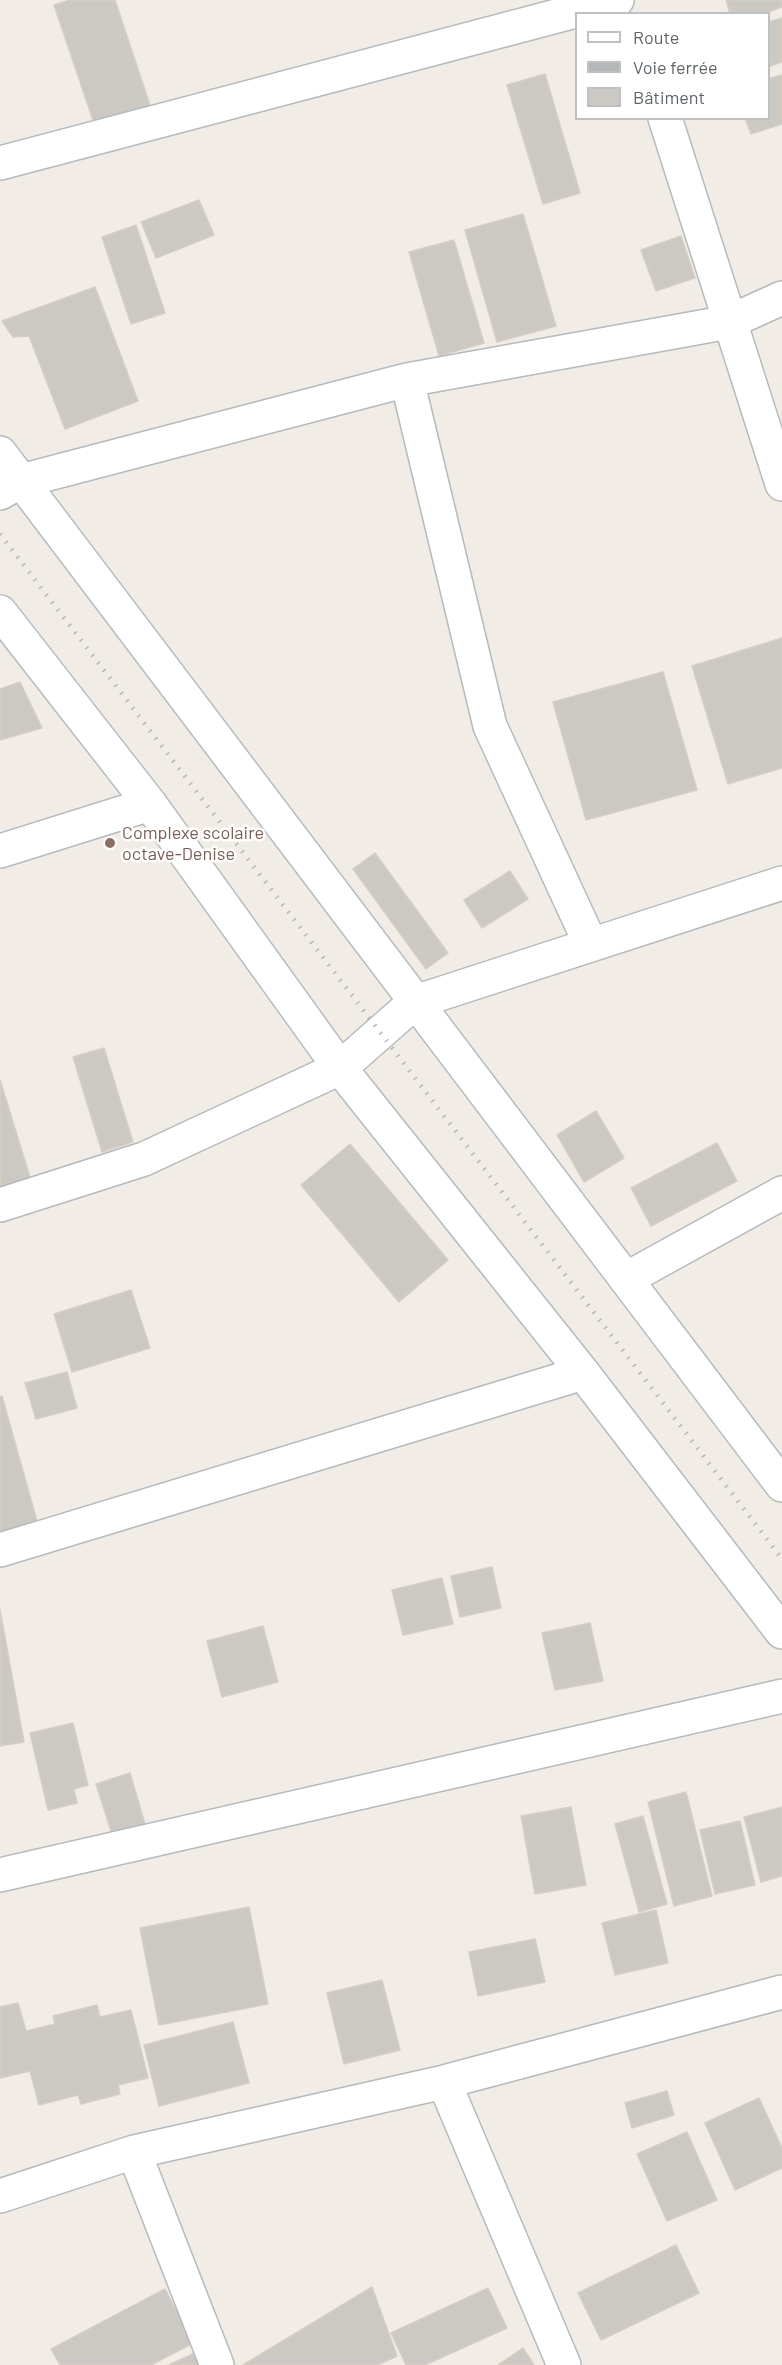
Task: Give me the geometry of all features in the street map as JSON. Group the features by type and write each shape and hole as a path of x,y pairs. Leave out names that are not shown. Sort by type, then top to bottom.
{"street":[{"path":"0,163 617,0"},
{"path":"666,120 782,484"},
{"path":"10,487 407,380 729,322 782,298"},
{"path":"407,380 490,726 591,945"},
{"path":"0,453 10,487 415,1002 782,1485"},
{"path":"0,612 150,804 340,1068 583,1373 782,1632"},
{"path":"0,851 150,804"},
{"path":"0,1205 144,1159 340,1068 415,1002 782,883"},
{"path":"626,1279 782,1193"},
{"path":"0,1551 583,1373"},
{"path":"0,1875 782,1696"},
{"path":"0,2196 134,2152 444,2082 782,1992"},
{"path":"444,2082 564,2365"},
{"path":"134,2152 217,2365"}],"building":[{"path":"70,0 115,0 152,111 96,129 54,5"},
{"path":"726,0 782,0 782,7 768,12 729,12"},
{"path":"782,18 782,62 770,66 770,21"},
{"path":"545,74 580,193 543,204 507,85"},
{"path":"782,75 782,124 751,134 746,120 770,120 770,78"},
{"path":"199,200 214,235 156,258 141,222"},
{"path":"523,214 556,326 497,342 465,230"},
{"path":"136,225 165,313 131,324 102,237"},
{"path":"681,236 695,278 656,291 641,250"},
{"path":"454,240 484,343 439,356 409,252"},
{"path":"95,287 138,401 65,429 29,336 13,337 2,321"},
{"path":"782,638 782,768 728,784 692,666"},
{"path":"663,672 697,790 586,820 553,702"},
{"path":"20,682 42,728 0,740 0,689"},
{"path":"375,853 448,953 426,969 353,869"},
{"path":"510,871 528,899 482,928 464,900"},
{"path":"104,1048 133,1142 102,1152 73,1057"},
{"path":"0,1080 34,1190 0,1200"},
{"path":"596,1111 624,1158 584,1182 557,1135"},
{"path":"717,1143 737,1181 651,1226 631,1188"},
{"path":"350,1144 448,1260 399,1302 301,1185"},
{"path":"131,1290 150,1348 72,1372 54,1314"},
{"path":"67,1372 77,1408 36,1419 25,1383"},
{"path":"2,1396 40,1532 0,1543 0,1397"},
{"path":"492,1567 501,1608 460,1617 451,1576"},
{"path":"442,1578 453,1624 403,1635 392,1590"},
{"path":"0,1610 24,1742 0,1746"},
{"path":"590,1623 603,1681 555,1690 542,1633"},
{"path":"263,1626 278,1682 222,1697 207,1641"},
{"path":"73,1723 88,1785 74,1789 77,1803 48,1810 30,1733"},
{"path":"130,1773 145,1824 112,1834 96,1784"},
{"path":"686,1792 712,1896 674,1906 648,1802"},
{"path":"571,1807 586,1885 535,1894 521,1816"},
{"path":"782,1807 782,1876 761,1882 744,1817"},
{"path":"643,1816 667,1904 639,1912 615,1824"},
{"path":"740,1821 755,1885 715,1894 700,1830"},
{"path":"249,1907 268,2004 159,2025 140,1928"},
{"path":"656,1910 668,1963 615,1975 602,1923"},
{"path":"535,1939 545,1982 478,1996 469,1952"},
{"path":"382,1980 400,2050 344,2064 327,1993"},
{"path":"18,2003 26,2031 55,2024 53,2016 97,2005 100,2017 131,2010 148,2078 118,2085 120,2094 81,2104 78,2095 39,2105 30,2071 0,2078 0,2007"},
{"path":"233,2022 249,2083 159,2106 144,2045"},
{"path":"667,2091 674,2115 632,2128 625,2103"},
{"path":"759,2098 782,2148 782,2168 735,2190 705,2123"},
{"path":"687,2132 717,2200 667,2221 637,2154"},
{"path":"676,2245 699,2293 601,2340 578,2293"},
{"path":"372,2287 397,2356 378,2365 243,2365"},
{"path":"488,2288 507,2328 425,2365 406,2365 391,2333"},
{"path":"165,2289 193,2343 151,2365 60,2365 51,2349"},
{"path":"523,2348 534,2365 498,2365"},
{"path":"197,2352 203,2365 169,2365"}],"railway":[{"path":"0,534 782,1559"}],"place":[{"name":"Complexe scolaire octave-Denise","path":"110,843"}]}
